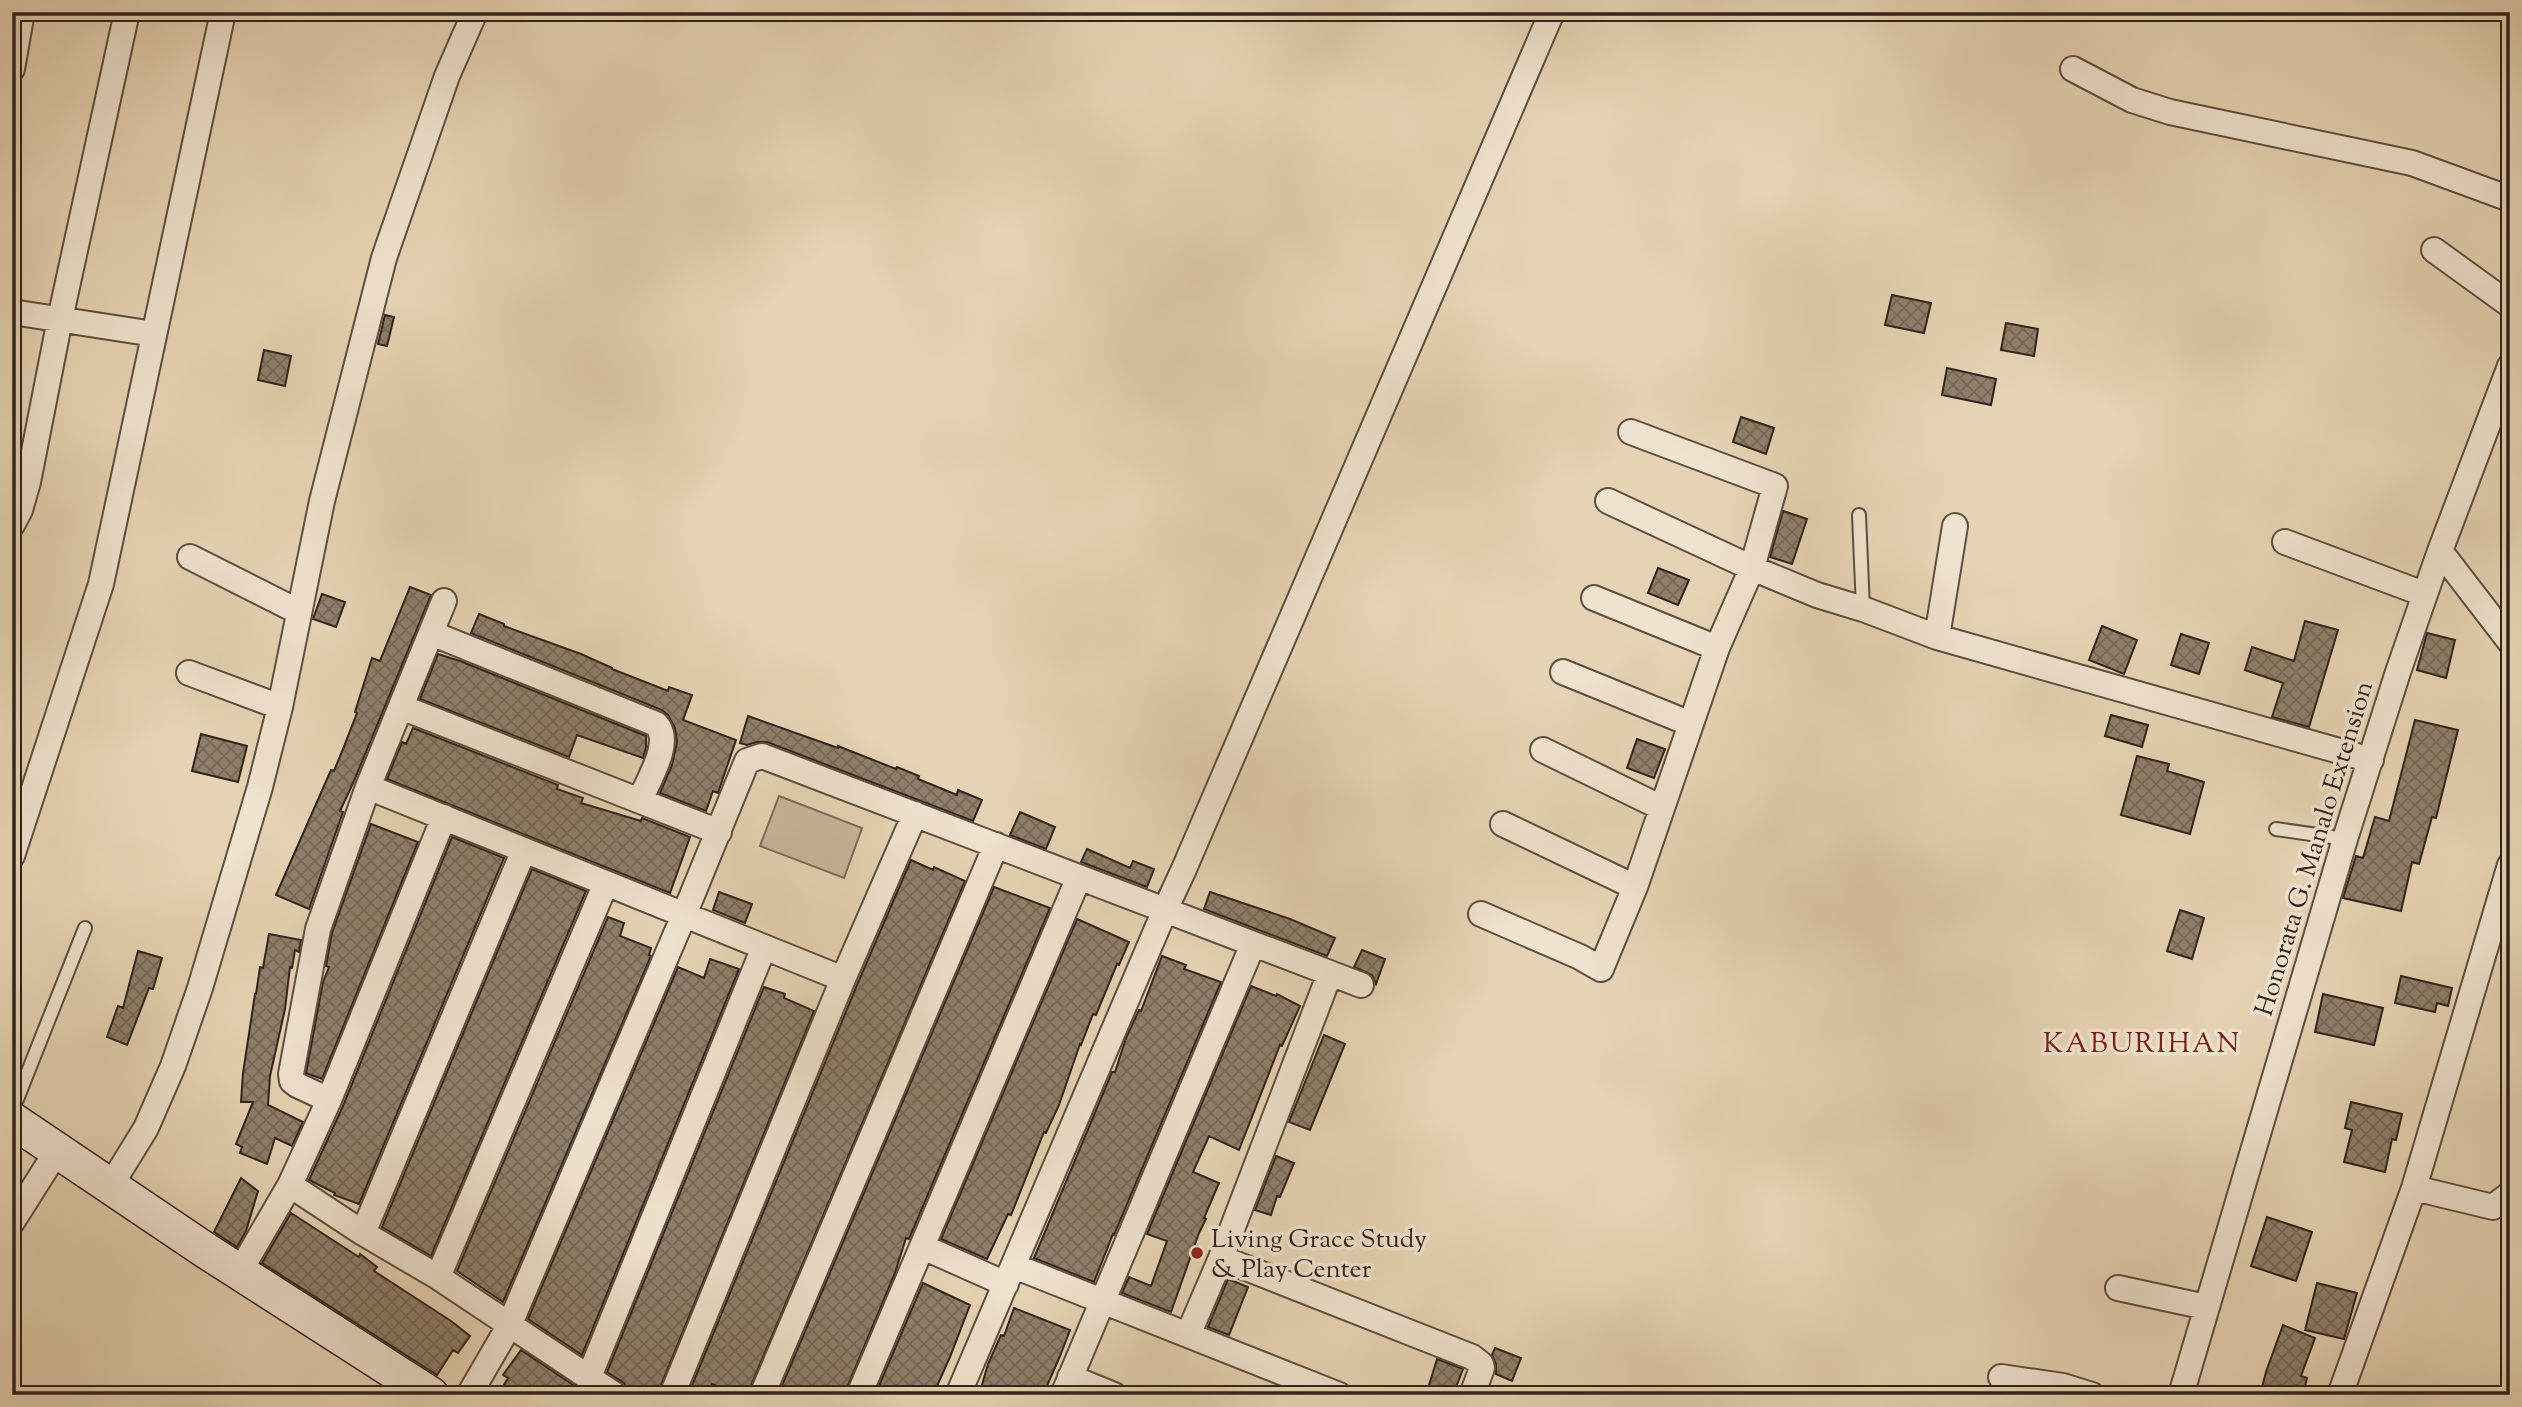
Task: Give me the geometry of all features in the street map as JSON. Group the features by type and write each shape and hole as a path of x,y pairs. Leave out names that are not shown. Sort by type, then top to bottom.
{"street":[{"path":"12,69 22,12"},
{"path":"12,525 20,510 28,482 60,319 127,12"},
{"path":"15,842 101,584 223,12"},
{"path":"111,1185 146,1128 173,1066 200,988 246,835 279,707 322,501 384,258 442,89 475,12"},
{"path":"958,1395 1552,12"},
{"path":"2073,69 2133,100 2170,112 2412,163 2510,200"},
{"path":"2434,250 2510,305"},
{"path":"12,312 153,334"},
{"name":"Honorata G. Manalo Extension","path":"2181,1395 2345,839 2424,594 2510,366"},
{"path":"1481,914 1580,957 1601,969 1635,887 1717,648 1752,568 1775,486 1631,432"},
{"path":"1608,501 1817,595 1937,637 2371,760"},
{"path":"1937,637 1955,526"},
{"path":"2285,542 2424,594"},
{"path":"2440,551 2510,642"},
{"path":"190,557 299,612"},
{"path":"1594,598 1717,648"},
{"path":"329,1100 292,1081 318,929 368,787 444,601"},
{"path":"431,633 656,724 663,730 664,742 640,800"},
{"path":"1563,672 1691,724"},
{"path":"189,673 279,707"},
{"path":"401,707 719,832"},
{"path":"1543,750 1662,808"},
{"path":"469,1395 509,1326 747,761 762,756 1361,985"},
{"path":"368,787 843,979"},
{"path":"672,1395 843,979 915,814"},
{"path":"240,1271 290,1185 329,1100 444,817"},
{"path":"1503,824 1635,887"},
{"path":"762,1395 996,845"},
{"path":"363,1233 524,850"},
{"path":"2340,1395 2414,1188 2505,898 2510,865"},
{"path":"859,1395 1079,877"},
{"path":"438,1277 606,883"},
{"path":"1114,1395 1067,1386 1253,944"},
{"path":"589,1377 764,947"},
{"path":"1188,1335 1221,1258 1330,973"},
{"path":"12,1120 431,1395"},
{"path":"12,1222 57,1151"},
{"path":"290,1185 363,1233 438,1277 615,1395"},
{"path":"2414,1188 2493,1207 2510,1194"},
{"path":"923,1247 1101,1301 1339,1395"},
{"path":"1221,1258 1472,1357 1482,1368 1472,1395"},
{"path":"2118,1288 2206,1307"},
{"path":"2001,1377 2063,1386 2092,1395"}],"lane":[{"path":"1859,515 1863,609"},
{"path":"2276,830 2345,839"},
{"path":"12,1112 85,928"}],"shaded area":[{"path":"779,796 862,828 844,878 760,846"}],"building":[{"path":"1892,295 1931,303 1924,333 1885,325"},
{"path":"385,315 394,317 387,346 378,344"},
{"path":"2006,323 2038,329 2034,356 2001,350"},
{"path":"264,350 291,356 285,386 258,380"},
{"path":"1947,368 1996,379 1991,405 1942,395"},
{"path":"1741,417 1774,428 1766,454 1733,442"},
{"path":"1783,511 1807,519 1792,564 1770,557"},
{"path":"1658,568 1689,580 1678,605 1648,593"},
{"path":"410,587 431,595 340,811 343,812 309,909 276,895 345,744 357,713 355,712 372,658 380,661"},
{"path":"322,594 345,602 336,627 313,619"},
{"path":"479,614 668,691 669,687 692,695 683,720 736,740 718,793 713,791 706,811 660,793 672,765 677,742 675,728 668,715 662,710 471,633"},
{"path":"2305,621 2338,630 2309,727 2272,717 2283,683 2245,670 2252,647 2294,661"},
{"path":"2102,626 2137,640 2124,674 2089,660"},
{"path":"2427,633 2455,640 2446,678 2417,670"},
{"path":"2181,634 2209,643 2199,674 2171,665"},
{"path":"438,654 646,736 643,758 577,735 569,757 420,699"},
{"path":"2111,715 2148,725 2142,747 2105,736"},
{"path":"748,716 896,769 897,767 957,795 958,790 982,800 973,821 767,742 747,745 740,743"},
{"path":"2415,720 2458,730 2436,818 2432,817 2419,864 2412,862 2401,911 2343,898 2356,856 2363,858 2375,817 2389,821"},
{"path":"413,728 558,785 557,789 583,798 581,803 641,821 642,818 690,837 670,893 387,779 402,742 406,744"},
{"path":"201,734 247,746 238,782 192,771"},
{"path":"1637,739 1665,749 1654,778 1627,768"},
{"path":"2137,756 2169,764 2167,771 2204,782 2190,834 2121,815"},
{"path":"1020,812 1055,827 1046,849 1010,835"},
{"path":"371,824 418,842 322,1079 306,1073 323,982 329,967 326,966 332,933"},
{"path":"452,837 504,858 359,1204 334,1195 335,1193 309,1180 343,1106"},
{"path":"1087,849 1130,868 1133,861 1154,869 1147,887 1081,862"},
{"path":"911,860 965,881 747,1395 712,1384 708,1395 688,1395 857,985"},
{"path":"532,869 586,891 431,1256 382,1227"},
{"path":"994,887 1050,908 909,1239 906,1238 895,1273 844,1395 778,1395"},
{"path":"719,892 752,904 745,923 713,910"},
{"path":"1210,892 1290,919 1335,938 1327,956 1204,909"},
{"path":"2180,910 2204,918 2192,959 2167,951"},
{"path":"608,917 624,923 620,936 651,948 651,956 503,1302 457,1271"},
{"path":"1077,919 1129,942 1080,1044 1059,1105 1046,1133 1044,1132 1011,1215 1008,1214 987,1259 941,1239"},
{"path":"269,934 301,940 299,952 295,950 292,968 290,967 285,1009 270,1076 268,1105 303,1122 292,1146 275,1138 267,1164 240,1153 242,1147 236,1144 253,1102 241,1102 243,1073 260,967 263,968"},
{"path":"1362,950 1385,959 1376,984 1372,975 1354,967"},
{"path":"138,951 162,958 153,989 149,988 127,1045 107,1037 118,1006 123,1008"},
{"path":"1162,956 1186,965 1184,969 1221,982 1094,1282 1034,1258 1112,1072 1115,1072 1126,1038 1139,1010 1141,1011"},
{"path":"710,959 739,969 582,1355 528,1319 678,967 704,978"},
{"path":"2401,976 2452,988 2448,1006 2437,1003 2435,1012 2395,1003"},
{"path":"1251,986 1276,996 1277,994 1300,1006 1282,1046 1280,1045 1239,1150 1209,1136 1193,1172 1219,1183 1171,1312 1122,1293 1129,1277 1151,1286 1167,1241 1147,1234"},
{"path":"764,987 785,994 784,998 814,1011 657,1395 630,1395 624,1383 607,1372"},
{"path":"2323,994 2383,1008 2374,1045 2315,1032"},
{"path":"1324,1035 1345,1044 1310,1130 1289,1122"},
{"path":"2351,1102 2402,1114 2396,1140 2392,1139 2385,1172 2344,1162 2352,1130 2345,1128"},
{"path":"1276,1156 1294,1163 1280,1197 1277,1196 1271,1215 1255,1210"},
{"path":"241,1178 258,1191 246,1231 237,1247 214,1232"},
{"path":"291,1213 359,1257 360,1254 377,1267 374,1271 470,1336 458,1353 453,1350 437,1375 262,1263"},
{"path":"2267,1217 2312,1232 2296,1281 2251,1266"},
{"path":"1228,1279 1248,1287 1229,1335 1208,1327"},
{"path":"923,1283 970,1305 950,1357 933,1395 875,1395"},
{"path":"2317,1283 2357,1293 2344,1339 2305,1330"},
{"path":"1014,1308 1070,1330 1060,1356 1043,1395 979,1395 988,1364 1001,1335 1004,1336"},
{"path":"2283,1325 2315,1338 2301,1376 2307,1378 2303,1395 2260,1395 2266,1372"},
{"path":"1495,1348 1521,1358 1512,1381 1496,1374 1492,1355"},
{"path":"521,1350 588,1395 498,1395 508,1378 503,1375"},
{"path":"1437,1359 1463,1369 1453,1395 1426,1395"}],"place":[{"name":"Living Grace Study & Play Center","path":"1197,1253"}],"district":[{"name":"KABURIHAN","path":"2142,1042"}]}
